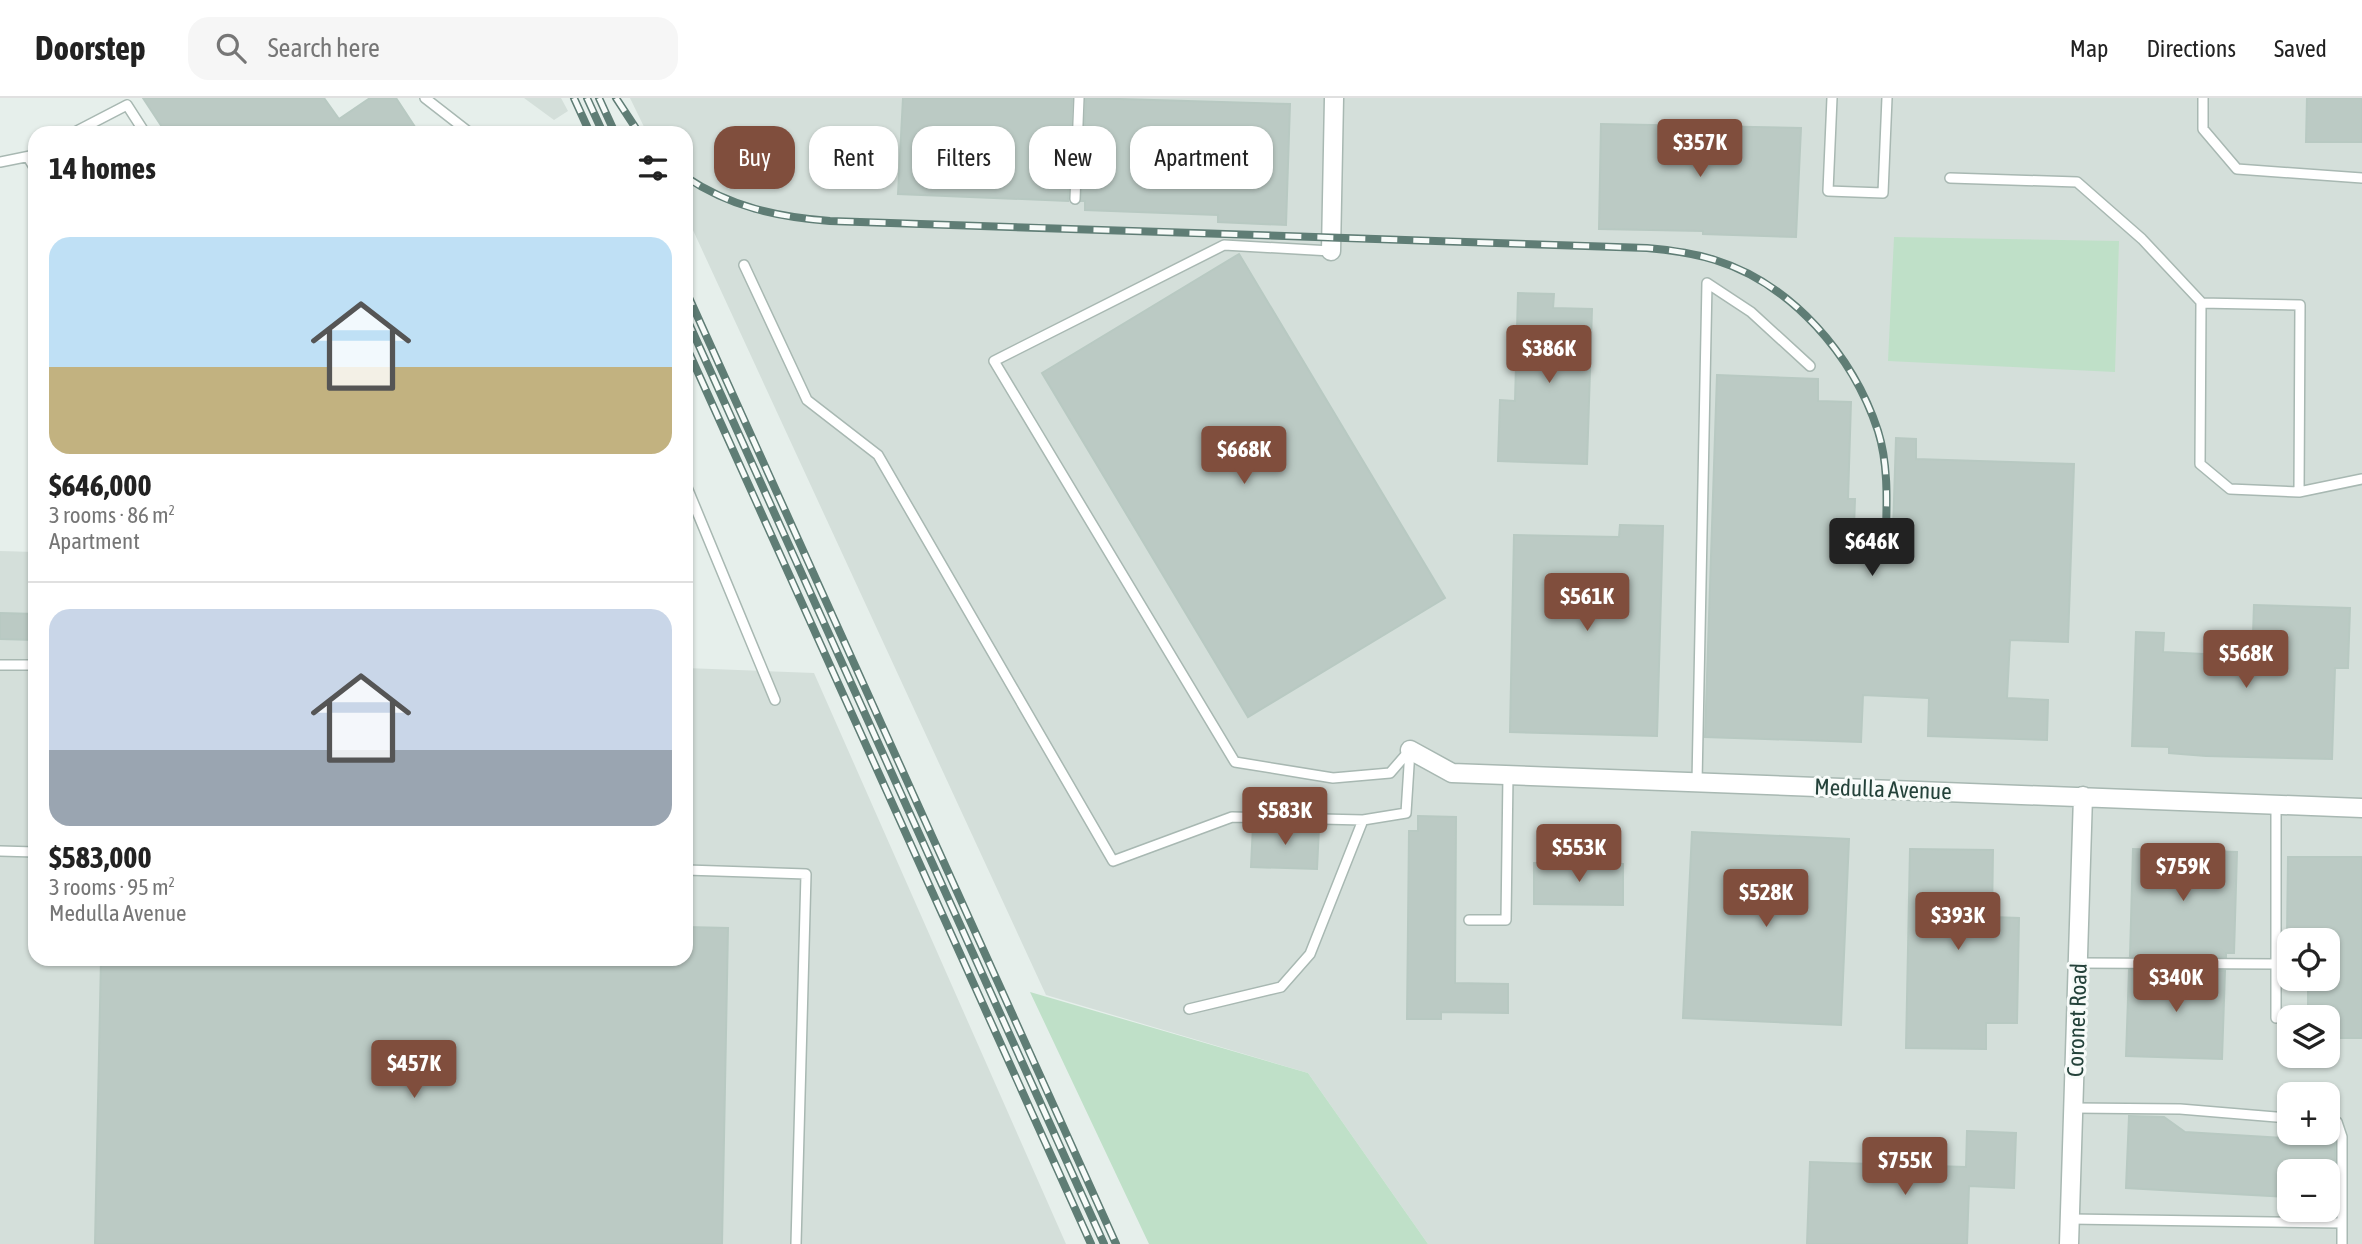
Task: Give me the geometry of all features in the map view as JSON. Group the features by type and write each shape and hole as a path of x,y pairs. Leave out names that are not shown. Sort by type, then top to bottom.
{"street":[{"path":"1331,251 1334,98"},
{"name":"Medulla Avenue","path":"1410,750 1452,773 2362,808"},
{"name":"Coronet Road","path":"2069,1244 2084,796"}],"lane":[{"path":"425,98 461,126"},
{"path":"1075,199 1079,98"},
{"path":"1832,98 1828,191 1883,193 1887,98"},
{"path":"2203,98 2203,129 2236,169 2362,178"},
{"path":"85,126 125,102 140,126"},
{"path":"0,162 28,158"},
{"path":"1950,178 2077,182 2142,239 2202,303 2200,464 2230,489 2300,492 2362,479"},
{"path":"1331,251 1224,245 994,360 1235,762 1333,778 1390,773 1410,750"},
{"path":"744,265 807,401 878,455 1113,861 1232,817 1363,820 1406,813 1410,750"},
{"path":"1697,782 1707,283 1751,312 1811,366"},
{"path":"2202,303 2300,305 2300,492"},
{"path":"693,502 775,700"},
{"path":"0,665 28,665"},
{"path":"1469,920 1506,920 1508,775"},
{"path":"2276,804 2276,1018"},
{"path":"1189,1009 1281,987 1310,954 1363,820"},
{"path":"0,851 28,852"},
{"path":"693,870 806,874 796,1244"},
{"path":"2079,963 2277,964"},
{"path":"2074,1108 2180,1109 2277,1117"},
{"path":"2340,1131 2342,1244"},
{"path":"2070,1219 2342,1223"}],"shaded area":[{"path":"524,98 561,98 568,111 554,120"},
{"path":"630,98 2362,98 2362,1244 1428,1244 1308,1073 1046,995 693,230 693,126 644,126"},
{"path":"0,551 28,552 28,966 693,966 693,668 814,673 1066,1244 0,1244"}],"green space":[{"path":"1894,237 2119,241 2115,372 1888,361"},
{"path":"1030,992 1308,1073 1428,1244 1149,1244"}],"building":[{"path":"143,98 324,98 339,119 370,98 396,98 414,126 161,126"},
{"path":"903,98 1072,98 1071,126 1029,126 1029,189 1068,189 1068,201 898,194"},
{"path":"1086,98 1290,104 1286,225 1218,222 1218,215 1085,210 1085,201 1081,201 1082,189 1116,189 1116,126 1085,126"},
{"path":"2307,98 2362,98 2362,142 2306,142"},
{"path":"1601,124 1801,128 1796,237 1703,234 1703,231 1599,229"},
{"path":"1239,254 1445,598 1248,717 1042,373"},
{"path":"1518,293 1554,294 1553,308 1592,309 1587,464 1498,461 1500,400 1515,401"},
{"path":"1717,375 1818,379 1818,401 1851,402 1848,499 1855,499 1854,528 1848,528 1847,560 1892,561 1896,438 1916,439 1916,459 2074,464 2068,642 2010,640 2007,698 2048,700 2047,740 1928,736 1929,698 1863,695 1861,742 1705,737"},
{"path":"1620,525 1663,526 1657,736 1510,732 1514,535 1619,537"},
{"path":"2254,605 2350,608 2348,668 2335,668 2332,759 2206,756 2169,753 2169,747 2132,746 2136,632 2164,633 2163,652 2203,654 2203,661 2252,663"},
{"path":"0,613 28,614 28,640 0,639"},
{"path":"1418,816 1456,817 1455,983 1508,984 1508,1013 1441,1012 1441,1019 1407,1019 1409,831 1418,831"},
{"path":"1253,825 1319,828 1317,869 1251,867"},
{"path":"1692,832 1849,839 1841,1025 1683,1018"},
{"path":"1910,849 1993,850 1992,917 2019,918 2017,1023 1986,1023 1986,1049 1906,1048"},
{"path":"2133,849 2237,852 2234,953 2226,953 2226,957 2130,956"},
{"path":"2288,857 2362,857 2362,1038 2340,1038 2340,1005 2308,1005 2308,991 2340,991 2340,928 2287,928"},
{"path":"1534,863 1623,864 1623,905 1534,904"},
{"path":"693,927 728,928 722,1244 95,1244 101,966 693,966"},
{"path":"2129,970 2225,971 2222,1059 2126,1056"},
{"path":"2129,1116 2164,1117 2185,1132 2277,1138 2277,1145 2335,1145 2335,1159 2277,1159 2277,1196 2126,1188"},
{"path":"1967,1131 2016,1133 2014,1188 1969,1186 1967,1244 1807,1244 1810,1162 1966,1167"}],"railway":[{"path":"574,98 587,126"},
{"path":"587,98 600,126"},
{"path":"599,98 612,126"},
{"path":"616,98 634,126"},
{"path":"693,181 720,196 755,209 830,221 1647,248 1698,255 1743,271 1769,286 1816,326 1836,350 1853,376 1878,431 1884,455 1886,531"},
{"path":"693,307 1116,1244"},
{"path":"693,333 1104,1244"},
{"path":"693,362 1091,1244"}]}
